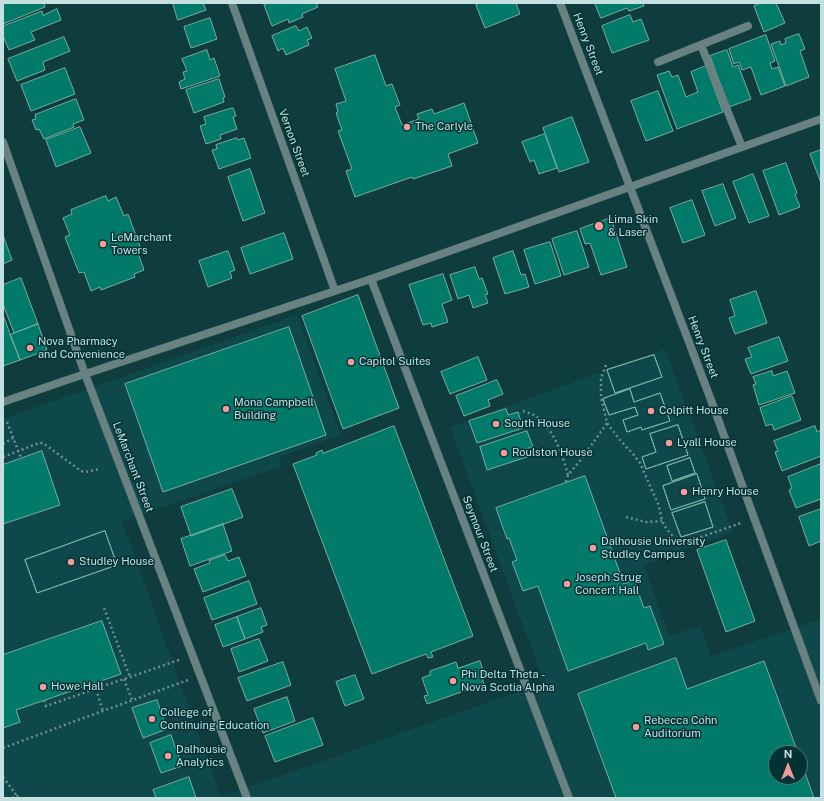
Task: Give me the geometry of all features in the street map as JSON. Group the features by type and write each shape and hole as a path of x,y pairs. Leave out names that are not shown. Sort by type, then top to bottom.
{"street":[{"name":"Vernon Street","path":"232,3 335,291"},
{"name":"Henry Street","path":"560,3 709,393 821,701"},
{"path":"658,62 748,26"},
{"path":"701,45 742,148"},
{"path":"3,402 371,279 821,119"},
{"name":"LeMarchant Street","path":"3,142 85,374 248,798"},
{"name":"Seymour Street","path":"371,279 569,798"}],"path":[{"path":"606,365 601,378 601,398 607,423 640,463 659,506 662,521 678,543 682,544 754,519"},
{"path":"523,411 533,415 546,426 555,439 562,454 568,475"},
{"path":"7,422 21,458"},
{"path":"566,482 568,475 583,457 607,423"},
{"path":"3,444 13,438"},
{"path":"3,457 39,443 43,443 81,471 85,472 100,469"},
{"path":"626,517 646,522 662,521"},
{"path":"104,608 130,677"},
{"path":"44,700 46,706 193,655"},
{"path":"3,748 200,675"},
{"path":"124,679 132,700"},
{"path":"96,689 103,711"},
{"path":"3,777 18,797 12,798"}],"shaded area":[{"name":"Dalhousie University Studley Campus","path":"297,315 341,435 279,457 282,466 122,521 221,797 543,683 450,427 665,349 733,532 644,565 669,636 700,626 711,656 821,619 821,798 3,798 3,419"}],"building":[{"path":"3,3 44,3 45,7 3,24"},
{"path":"173,3 203,3 206,10 178,20"},
{"path":"269,3 316,3 318,7 302,14 303,17 289,23 288,19 272,26 264,5"},
{"path":"480,3 516,3 520,14 485,28 476,5"},
{"path":"595,3 643,3 644,6 629,11 627,8 601,18"},
{"path":"761,3 776,3 785,23 764,32 754,6"},
{"path":"57,9 61,20 31,32 35,40 9,50 3,36 3,26 42,11 43,15"},
{"path":"630,15 633,22 641,19 649,40 612,53 602,26"},
{"path":"210,18 217,39 191,48 184,27"},
{"path":"296,26 299,31 307,27 312,38 307,40 309,45 286,55 283,48 278,51 272,36"},
{"path":"799,34 805,49 800,51 809,77 786,86 771,44 780,41 781,45 786,43 785,39"},
{"path":"766,35 775,61 770,63 772,69 778,67 785,86 761,95 751,67 742,70 739,62 734,64 729,49"},
{"path":"64,37 70,51 43,62 45,70 17,81 8,59"},
{"path":"207,50 210,60 214,58 220,76 181,89 179,82 185,79 183,72 187,71 182,59"},
{"path":"727,50 733,67 738,65 751,99 729,107 710,56"},
{"name":"The Carlyle","path":"375,55 386,86 392,84 400,105 395,107 402,125 419,119 417,114 432,109 434,114 464,103 478,143 448,154 452,166 413,179 412,177 355,197 346,171 352,169 338,131 342,130 336,113 338,112 336,104 346,101 335,69"},
{"path":"706,66 723,112 677,129 657,75 669,71 672,77 678,75 686,97 698,92 691,72"},
{"path":"65,68 75,94 31,111 21,85"},
{"path":"219,79 225,97 223,98 224,102 194,113 186,90"},
{"path":"658,91 673,131 646,141 631,101"},
{"path":"76,99 84,120 73,124 74,127 44,139 39,129 36,130 32,120 36,119 35,115"},
{"path":"233,108 236,116 233,117 237,129 220,135 221,139 206,144 200,126 206,124 204,117"},
{"path":"572,117 589,162 559,172 543,128"},
{"path":"80,127 91,153 56,167 46,140"},
{"path":"545,134 557,168 539,174 534,160 530,162 522,142"},
{"path":"237,138 238,140 244,138 251,158 219,169 212,150 217,149 216,145"},
{"path":"821,150 821,183 810,154"},
{"path":"786,163 797,193 795,194 800,207 779,215 763,171"},
{"path":"250,169 265,213 243,221 228,177"},
{"path":"753,174 769,216 749,223 733,182"},
{"path":"723,184 736,218 715,226 702,191"},
{"name":"LeMarchant Towers","path":"106,196 108,201 116,197 124,216 128,214 142,252 138,253 144,270 134,274 135,277 101,290 100,287 91,291 84,272 79,273 65,237 70,235 63,218 72,214 71,210"},
{"path":"692,200 705,235 683,243 670,208"},
{"path":"611,218 627,267 601,275 590,243 585,244 580,229"},
{"path":"577,231 589,267 564,275 552,239"},
{"path":"284,233 293,259 250,274 241,248"},
{"path":"4,238 12,260 3,264 3,239"},
{"path":"550,242 561,276 535,284 524,250"},
{"path":"228,251 235,270 230,272 232,278 208,287 199,261"},
{"path":"513,251 521,275 525,274 529,287 505,294 493,258"},
{"path":"475,267 479,279 482,278 488,294 485,295 488,303 473,308 469,295 458,299 450,275"},
{"path":"443,274 452,300 442,304 448,322 432,327 431,323 423,325 409,285"},
{"path":"21,278 38,324 14,333 3,304 3,285"},
{"path":"756,291 767,323 735,334 729,318 735,316 730,300"},
{"name":"Capitol Suites","path":"358,295 399,408 343,429 302,316"},
{"path":"3,315 20,360 3,366"},
{"path":"38,324 47,350 20,360 10,335"},
{"name":"Mona Campbell Building","path":"289,327 326,435 163,492 125,384"},
{"path":"779,337 788,361 751,374 745,359 752,357 748,348"},
{"name":"Colpitt House","path":"654,355 662,377 615,393 607,370"},
{"name":"Colpitt House","path":"654,355 662,377 615,393 607,370"},
{"path":"478,357 487,380 450,394 441,372"},
{"path":"772,371 773,376 787,371 795,393 759,405 753,385 756,384 753,377"},
{"path":"497,380 503,394 488,400 490,406 464,416 456,396"},
{"name":"Colpitt House","path":"630,389 634,402 660,393 670,421 642,430 641,427 627,432 623,420 638,415 635,407 609,415 603,399"},
{"name":"Colpitt House","path":"630,389 634,402 660,393 670,421 642,430 641,427 627,432 623,420 638,415 635,407 609,415 603,399"},
{"path":"792,396 801,420 774,430 772,424 766,426 760,408"},
{"name":"South House","path":"506,409 508,415 518,412 523,428 477,443 469,421"},
{"name":"Lyall House","path":"678,425 688,455 646,469 642,457 656,452 650,434"},
{"name":"Lyall House","path":"678,425 688,455 646,469 642,457 656,452 650,434"},
{"path":"394,426 473,636 431,652 433,657 428,658 426,654 372,674 293,464 317,455 316,453 322,450 323,453"},
{"path":"815,426 817,432 821,430 821,456 782,471 775,452 778,451 774,441"},
{"name":"Roulston House","path":"527,431 533,447 525,449 527,457 487,470 480,447"},
{"path":"42,451 60,505 3,524 3,465"},
{"name":"Lyall House","path":"690,458 695,473 672,481 667,466"},
{"name":"Lyall House","path":"690,458 695,473 672,481 667,466"},
{"path":"821,464 821,499 796,508 789,490 792,488 788,477"},
{"name":"Henry House","path":"697,474 705,499 671,510 663,486"},
{"name":"Henry House","path":"697,474 705,499 671,510 663,486"},
{"path":"585,476 624,584 634,580 644,608 650,606 664,644 648,650 646,643 568,671 538,586 523,591 512,562 517,560 509,538 507,539 496,508"},
{"path":"232,489 243,517 191,536 181,507"},
{"name":"Henry House","path":"705,502 713,527 681,537 672,513"},
{"name":"Henry House","path":"705,502 713,527 681,537 672,513"},
{"path":"821,509 821,541 809,546 799,517"},
{"path":"223,524 232,551 190,566 181,539"},
{"name":"Studley House","path":"105,531 117,565 37,593 25,560"},
{"name":"Studley House","path":"105,531 117,565 37,593 25,560"},
{"path":"726,540 755,621 726,632 697,550"},
{"path":"225,555 228,561 239,557 246,576 203,592 194,569"},
{"path":"249,581 257,604 212,620 204,598"},
{"path":"261,608 267,625 261,627 263,632 245,639 237,617"},
{"path":"237,617 245,639 223,647 215,625"},
{"name":"Howe Hall","path":"102,621 121,674 16,710 20,722 3,728 3,655"},
{"path":"259,639 268,661 239,672 231,649"},
{"path":"676,658 687,689 764,661 795,745 768,745 768,785 808,785 808,781 814,798 616,798 578,694"},
{"name":"Phi Delta Theta - Nova Scotia Alpha","path":"480,661 484,674 481,675 484,684 427,704 424,696 428,695 422,678 430,675 430,671 456,662 458,668"},
{"path":"283,662 291,685 247,701 238,678"},
{"path":"355,675 364,699 345,706 336,682"},
{"path":"287,697 295,721 263,733 254,709"},
{"path":"157,700 167,729 143,738 132,708"},
{"path":"313,718 323,745 275,762 265,736"},
{"path":"171,735 182,766 161,773 150,743"},
{"path":"189,777 196,798 156,798 153,790"}],"place":[{"name":"The Carlyle","path":"407,127"},
{"name":"Lima Skin & Laser","path":"599,226"},
{"name":"LeMarchant Towers","path":"103,244"},
{"name":"Nova Pharmacy and Convenience","path":"30,348"},
{"name":"Capitol Suites","path":"351,362"},
{"name":"Mona Campbell Building","path":"226,409"},
{"name":"Colpitt House","path":"651,411"},
{"name":"South House","path":"496,424"},
{"name":"Lyall House","path":"669,443"},
{"name":"Roulston House","path":"504,453"},
{"name":"Henry House","path":"684,492"},
{"name":"Dalhousie University Studley Campus","path":"593,548"},
{"name":"Studley House","path":"71,562"},
{"name":"Joseph Strug Concert Hall","path":"567,584"},
{"name":"Phi Delta Theta - Nova Scotia Alpha","path":"453,681"},
{"name":"Howe Hall","path":"43,687"},
{"name":"College of Continuing Education","path":"152,719"},
{"name":"Rebecca Cohn Auditorium","path":"636,727"},
{"name":"Dalhousie Analytics","path":"168,756"}]}
